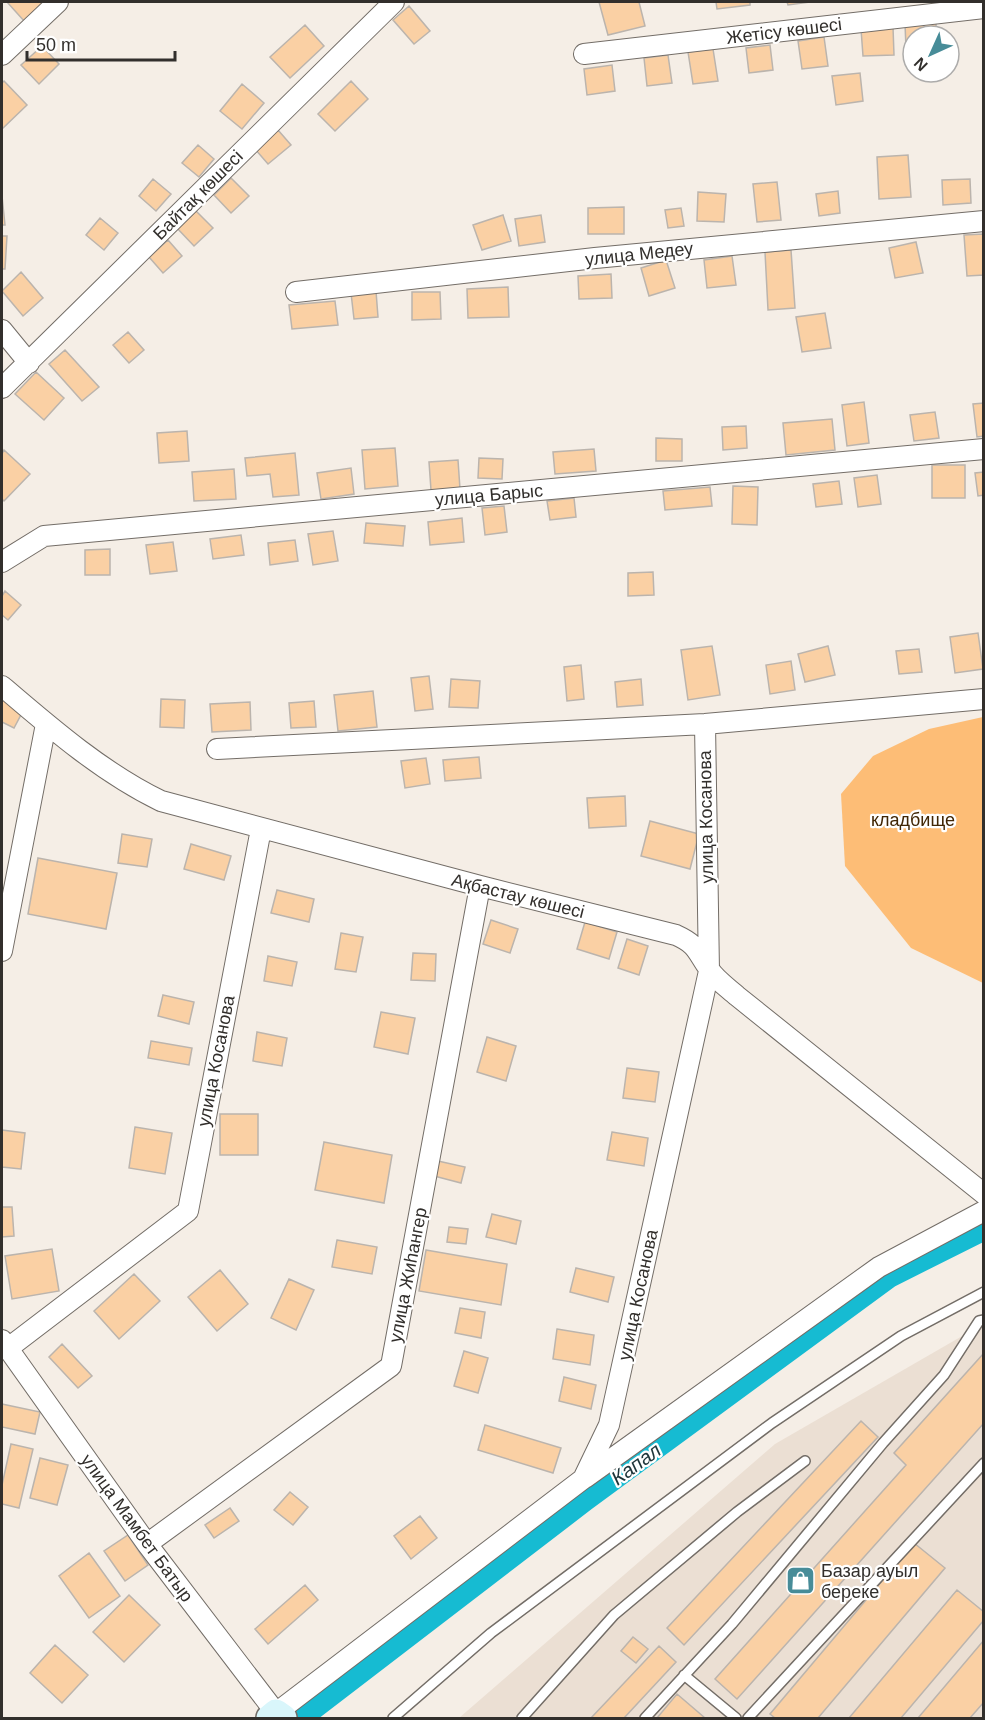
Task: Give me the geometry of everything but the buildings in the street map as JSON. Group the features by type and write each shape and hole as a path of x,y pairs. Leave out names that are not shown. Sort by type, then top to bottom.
{"street":[{"path":"2,55 58,2"},
{"name":"Байтақ көшесі","path":"2,388 394,2"},
{"name":"Жетісу көшесі","path":"584,54 984,8"},
{"name":"улица Медеу","path":"296,292 595,258 984,221"},
{"path":"2,330 29,363"},
{"name":"улица Барыс","path":"2,562 44,536 984,449"},
{"name":"Ақбастау көшесі","path":"2,686 46,724 136,789 192,811 676,935 697,947 709,971 737,996 984,1194"},
{"path":"217,749 705,724 984,699"},
{"path":"2,951 46,724"},
{"name":"улица Косанова","path":"276,1717 583,1479 609,1425 709,971 705,724"},
{"name":"улица Косанова","path":"4,1344 188,1210 261,829"},
{"name":"улица Жиhангер","path":"147,1544 391,1366 480,886"},
{"path":"583,1479 879,1266 984,1211"},
{"name":"улица Мамбет Батыр","path":"4,1344 147,1544 276,1717"}],"lane":[{"path":"393,1719 491,1633 781,1416 901,1336 984,1292"},
{"path":"645,1719 732,1624 944,1374 979,1321 984,1320"},
{"path":"522,1719 614,1615 737,1512 806,1461"},
{"path":"748,1719 984,1463"},
{"path":"684,1675 736,1719"}],"shaded area":[{"name":"Базар ауыл береке","path":"983,1324 983,1718 459,1718 775,1444"}],"green space":[{"name":"кладбище","path":"984,717 983,983 911,948 845,866 841,794 873,756 929,729"}],"waterway":[{"name":"Капал","path":"302,1718 585,1501 890,1277 984,1230"}],"place":[{"name":"Базар ауыл береке","path":"800,1581"}]}
